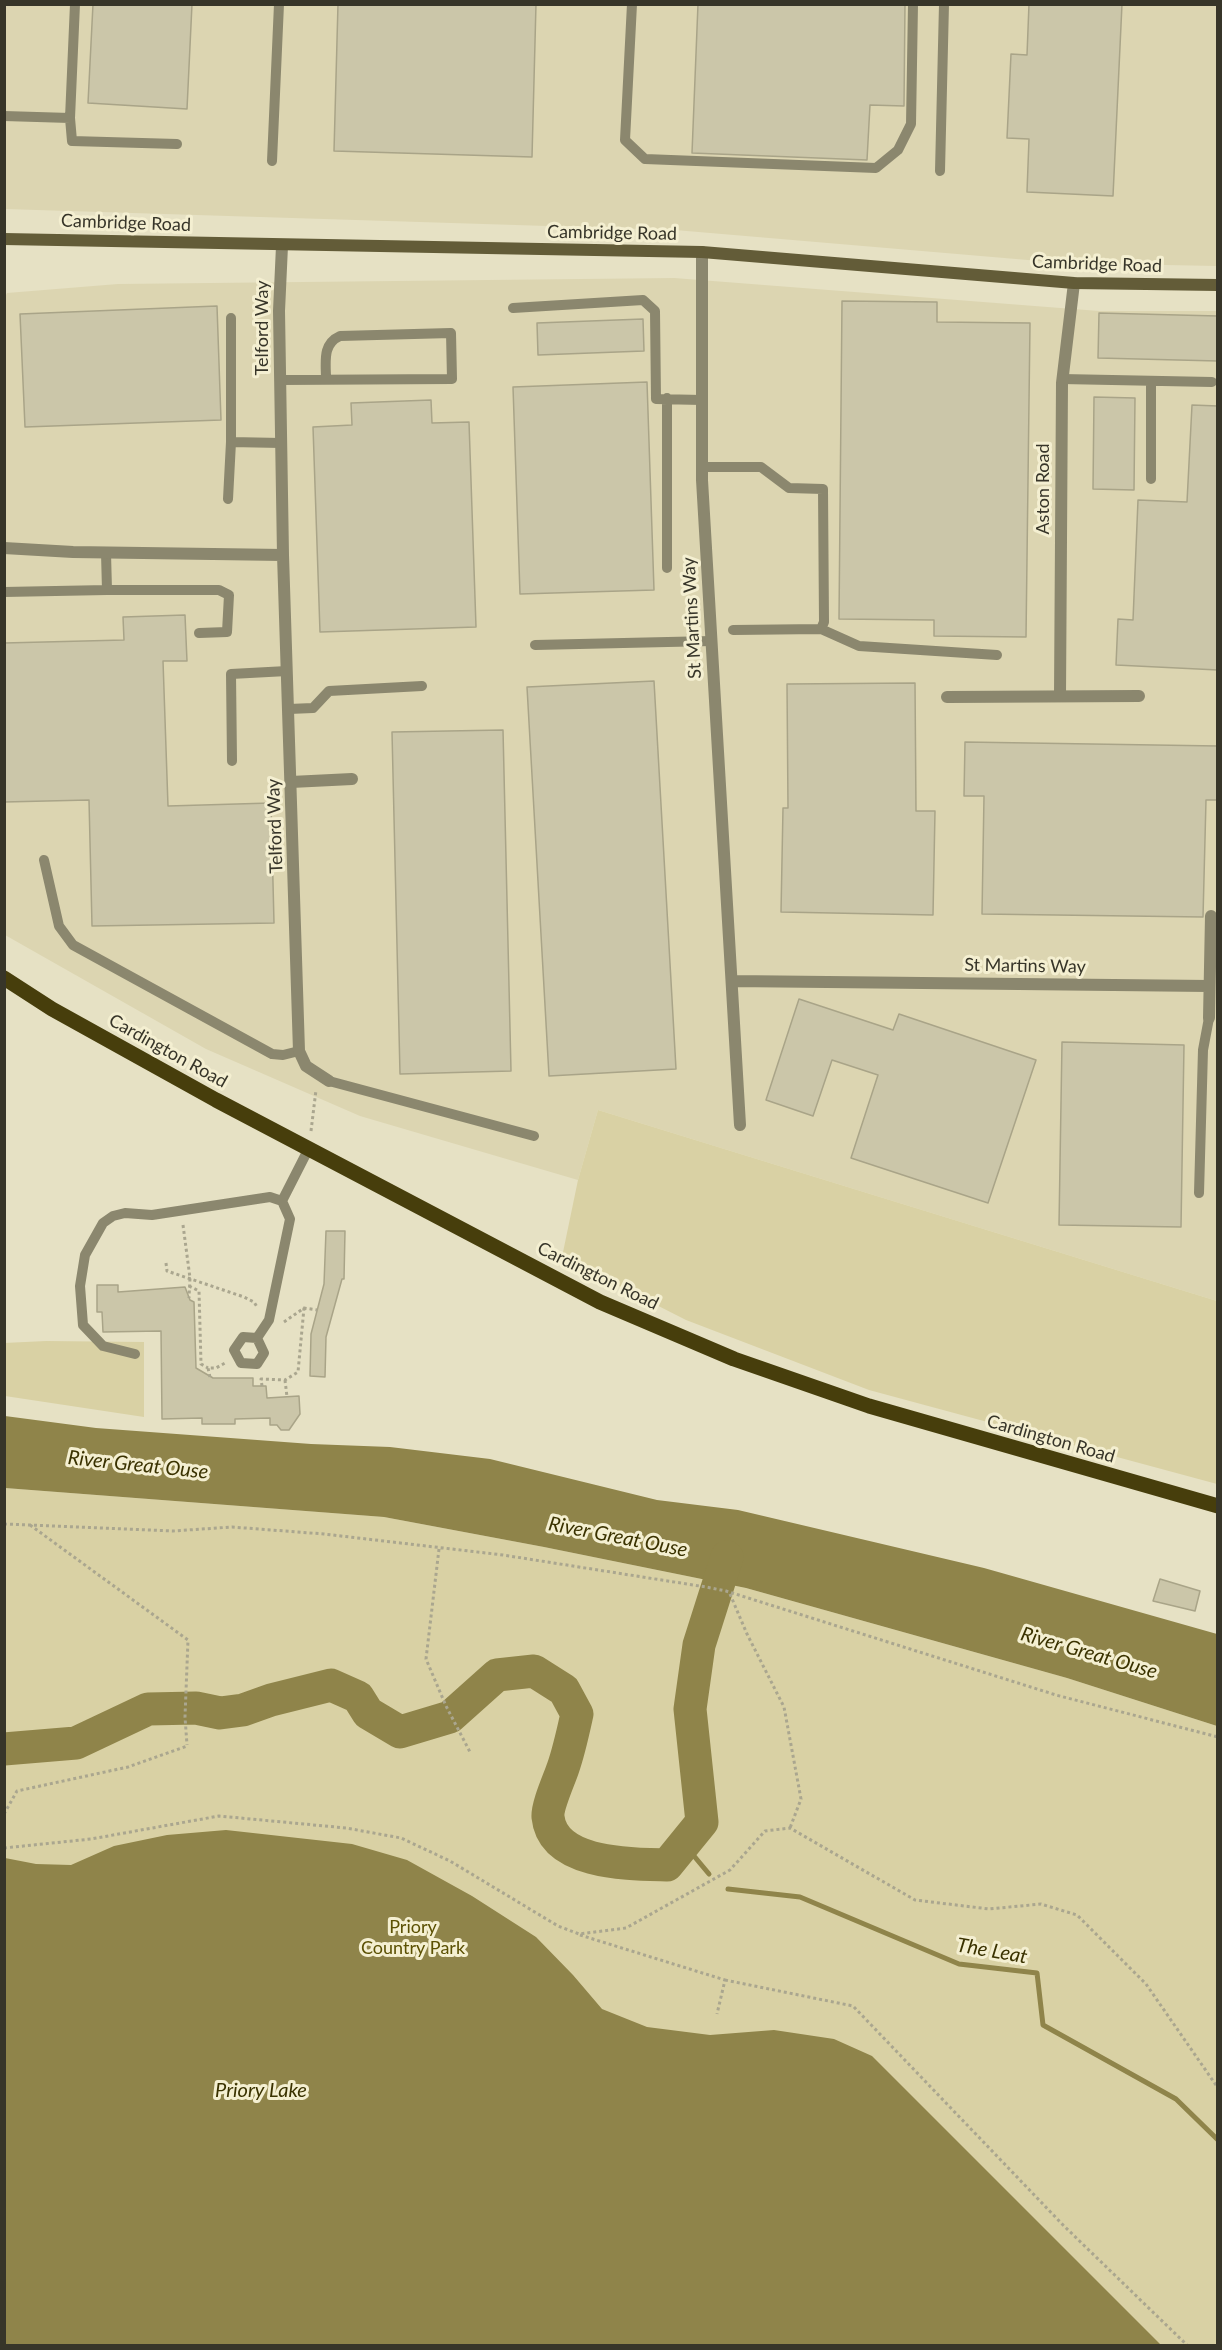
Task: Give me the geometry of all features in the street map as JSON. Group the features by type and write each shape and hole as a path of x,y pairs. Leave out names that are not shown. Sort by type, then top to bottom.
{"main road":[{"name":"Cardington Road","path":"4,978 73,1020 600,1302 734,1359 869,1406 1218,1506"}],"street":[{"name":"Cambridge Road","path":"6,238 282,246 702,252 1074,283 1218,285"},
{"name":"Telford Way","path":"282,246 279,311 283,555 299,1050"},
{"name":"St Martins Way","path":"702,252 703,467 740,1125"},
{"name":"Aston Road","path":"1060,695 1062,379 1074,283"},
{"path":"4,548 106,553 283,555"},
{"path":"947,697 1139,696"},
{"path":"291,782 352,779"},
{"path":"1209,1018 1211,916"},
{"name":"St Martins Way","path":"732,981 1209,986"},
{"path":"299,1050 306,1066 323,1078"}],"lane":[{"path":"75,4 70,118 72,141 177,144"},
{"path":"272,162 279,4"},
{"path":"632,4 625,140 645,159 876,168 898,150 911,124 913,4"},
{"path":"940,171 944,4"},
{"path":"4,116 70,118"},
{"path":"513,308 643,300 656,311 656,399 702,400"},
{"path":"228,499 231,442 231,318"},
{"path":"280,380 452,379 451,333 340,336 327,346 326,379"},
{"path":"1062,379 1212,382"},
{"path":"1151,381 1151,479"},
{"path":"667,398 667,568"},
{"path":"231,442 281,443"},
{"path":"703,467 761,466 789,488 823,489 824,622 821,629"},
{"path":"106,553 107,590"},
{"path":"4,592 219,590 229,595 227,632 199,633"},
{"path":"733,630 821,629 859,646 997,655"},
{"path":"535,645 712,641"},
{"path":"232,761 231,674 287,671"},
{"path":"289,710 313,708 329,691 422,686"},
{"path":"44,860 59,926 73,945 273,1054 283,1055 299,1050"},
{"path":"1199,1193 1203,1050 1209,1018"},
{"path":"323,1078 534,1136"},
{"path":"282,1201 309,1148"},
{"path":"135,1354 103,1346 83,1325 80,1286 85,1255 103,1223 113,1216 125,1213 152,1215 270,1197 282,1201 290,1219 269,1320 261,1334 264,1353 257,1364 241,1363 234,1350 243,1337 261,1334"}],"path":[{"path":"309,1148 323,1078"},
{"path":"181,1210 190,1278 189,1298"},
{"path":"166,1263 167,1271 254,1302 261,1313 259,1323 261,1334 272,1330 304,1308 317,1310"},
{"path":"189,1286 199,1291 201,1364 208,1368 216,1368 237,1356"},
{"path":"262,1386 261,1379 285,1380 298,1372 304,1308"},
{"path":"208,1368 210,1377"},
{"path":"285,1380 287,1396"},
{"path":"4,1524 172,1531 232,1527 324,1534 503,1555 706,1587 1056,1695 1218,1737"},
{"path":"4,1814 17,1791 128,1767 188,1745 185,1718 188,1640 28,1524"},
{"path":"439,1549 426,1659 446,1706 470,1752"},
{"path":"727,1592 784,1707 801,1799 790,1828"},
{"path":"4,1848 92,1839 219,1816 346,1828 401,1838 450,1861 558,1926 579,1934 726,1980 853,2006 1064,2226 1188,2346"},
{"path":"579,1934 626,1928 730,1870 765,1831 790,1828 915,1900 988,1909 1041,1904 1077,1915 1146,1984 1218,2088"},
{"path":"717,2014 726,1980"}],"shaded area":[{"path":"5,5 1217,5 1217,266 1063,263 675,230 5,209"},
{"path":"674,278 1099,311 1217,311 1217,1301 598,1110 578,1180 360,1116 206,1049 5,935 4,299 7,293 118,284"}],"green space":[{"path":"598,1110 1217,1301 1217,1484 869,1390 686,1320 562,1257 578,1180"},
{"path":"144,1342 144,1417 5,1396 4,1343"},
{"name":"Priory Country Park","path":"5,1488 384,1517 544,1547 746,1588 1067,1678 1217,1726 1217,2345 5,2345"}],"water":[{"name":"River Great Ouse","path":"5,1416 96,1428 311,1444 390,1447 490,1459 657,1500 738,1510 984,1568 1217,1634 1217,1726 1067,1678 746,1588 544,1547 384,1517 5,1488"},
{"name":"Priory Lake","path":"226,1830 352,1844 407,1860 472,1896 536,1937 602,2009 647,2027 710,2035 774,2030 834,2039 872,2056 1161,2345 5,2345 5,1858 36,1864 71,1865 114,1846 167,1835"}],"building":[{"path":"93,4 192,4 187,109 88,103"},
{"path":"338,4 536,4 532,157 334,151"},
{"path":"698,4 905,4 904,106 870,105 867,160 692,153"},
{"path":"1029,4 1122,4 1113,196 1027,192 1029,139 1007,138 1011,54 1027,55"},
{"path":"842,301 937,302 937,322 1030,323 1026,637 934,636 934,620 839,619"},
{"path":"217,306 221,420 25,427 20,314"},
{"path":"1099,313 1218,316 1218,361 1098,358"},
{"path":"643,319 644,351 538,355 537,323"},
{"path":"647,382 654,590 520,594 513,387"},
{"path":"1094,397 1135,398 1134,490 1093,489"},
{"path":"431,400 432,423 469,422 476,627 320,632 313,427 352,425 351,403"},
{"path":"1192,405 1218,406 1218,670 1116,665 1118,619 1133,620 1138,500 1187,502"},
{"path":"185,615 187,661 163,661 168,806 271,803 274,923 92,926 89,800 4,802 4,643 124,640 123,617"},
{"path":"654,681 676,1069 549,1076 527,687"},
{"path":"915,683 916,811 935,811 933,915 781,912 783,808 788,808 787,684"},
{"path":"503,730 511,1071 400,1074 392,732"},
{"path":"965,742 1218,746 1218,800 1206,800 1203,917 982,914 984,796 964,796"},
{"path":"799,999 893,1030 899,1014 1036,1060 988,1203 851,1158 878,1075 832,1060 813,1116 766,1100"},
{"path":"1062,1042 1184,1045 1181,1227 1059,1225"},
{"path":"326,1231 345,1231 344,1279 342,1279 326,1337 325,1377 310,1376 311,1334 324,1284"},
{"path":"97,1285 118,1285 118,1292 185,1287 190,1300 194,1302 196,1368 213,1378 253,1378 253,1386 266,1386 267,1398 299,1396 300,1414 289,1430 281,1430 277,1425 270,1425 270,1418 235,1419 235,1424 202,1424 202,1418 162,1419 161,1331 103,1332 102,1312 97,1312"},
{"path":"1160,1579 1200,1591 1195,1611 1153,1601"}],"waterway":[{"path":"4,1749 76,1743 148,1709 196,1708 220,1713 243,1710 271,1700 331,1685 358,1697 368,1713 400,1732 450,1717 497,1675 534,1671 564,1690 577,1714 567,1755 549,1806 548,1817 553,1833 564,1845 596,1859 667,1865 702,1822 690,1709 699,1645 727,1557"},
{"path":"684,1844 709,1874"},
{"name":"The Leat","path":"728,1889 800,1897 959,1964 1037,1973 1043,2025 1176,2099 1218,2140"}]}
